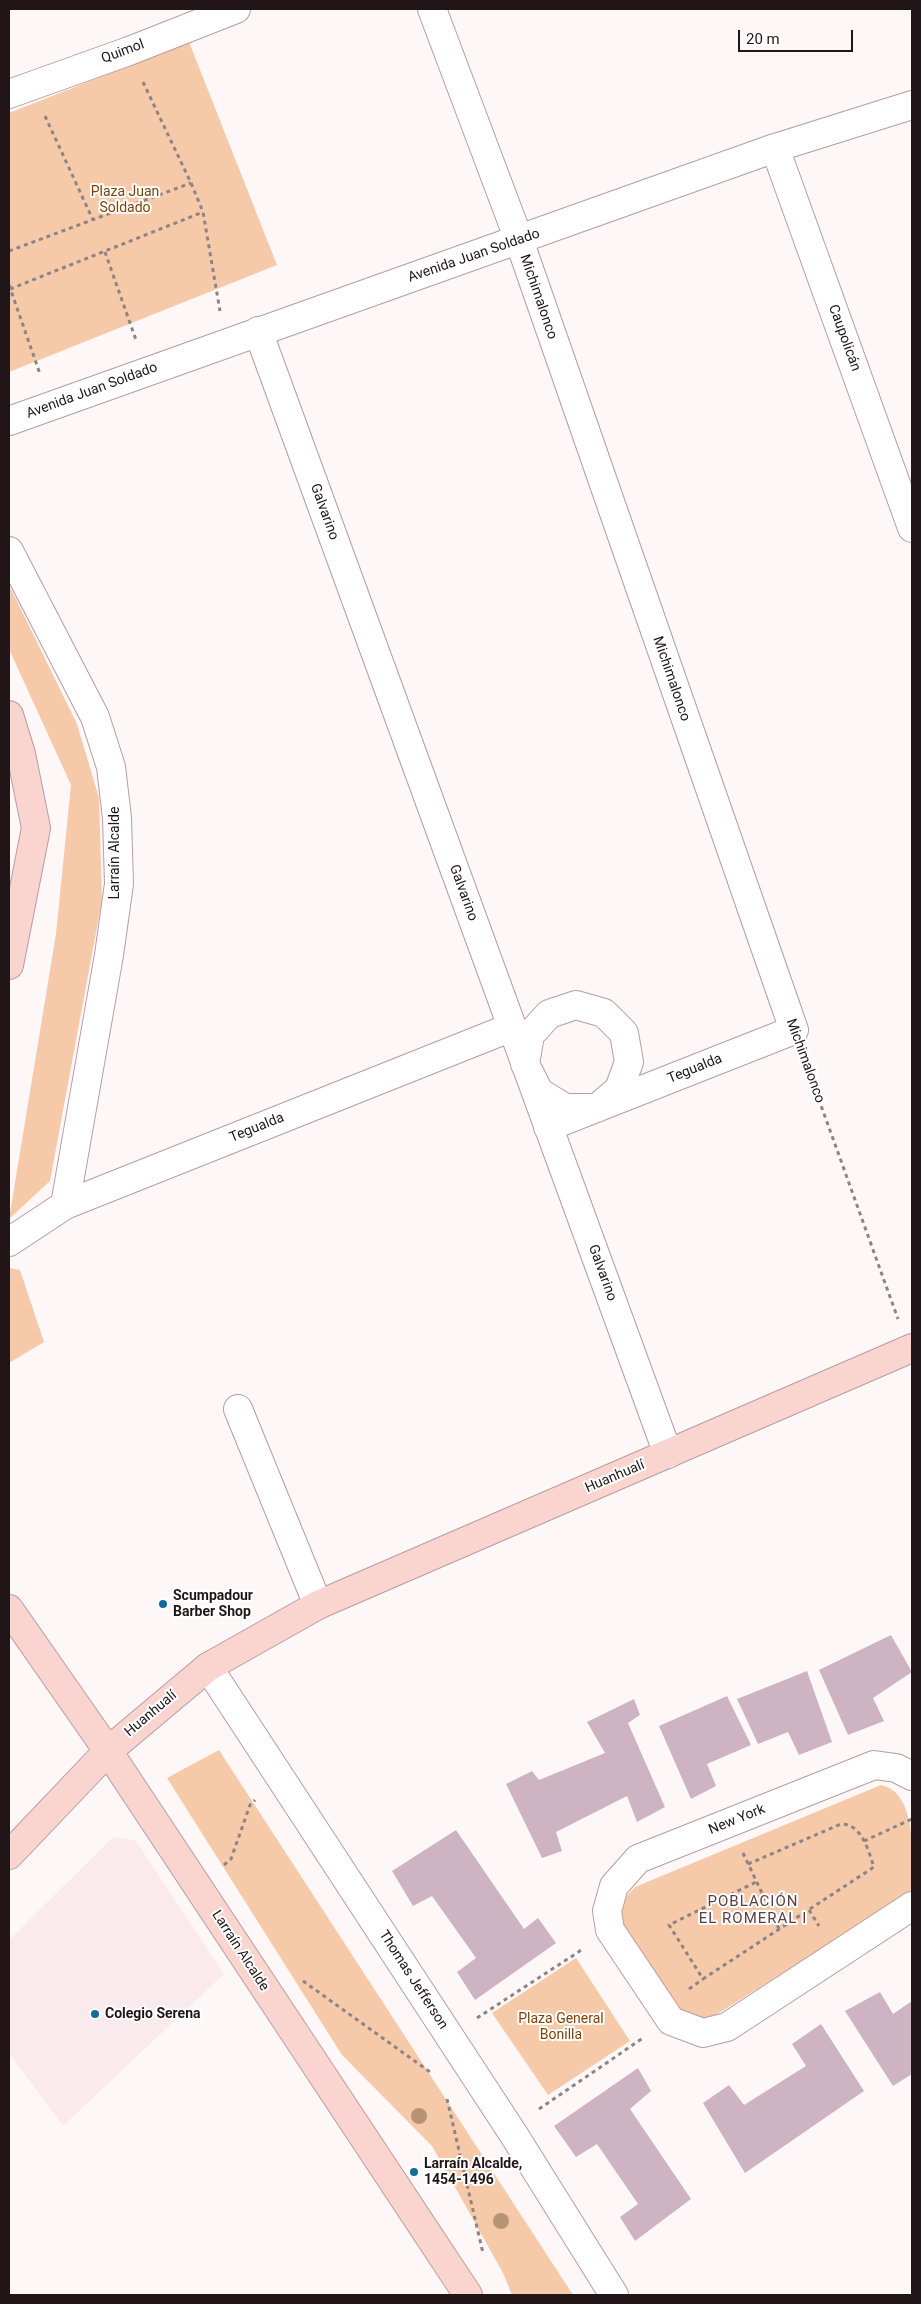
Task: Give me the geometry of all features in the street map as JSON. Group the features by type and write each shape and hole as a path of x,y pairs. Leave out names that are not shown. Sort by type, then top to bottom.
{"main road":[{"path":"9,715 22,754 36,828 16,896 9,965"},
{"name":"Huanhualí","path":"9,1855 108,1751 208,1667 318,1604 911,1349"},
{"name":"Larraín Alcalde","path":"9,1609 108,1751 468,2295"}],"street":[{"name":"Quimol","path":"20,89 129,51 209,14 236,9"},
{"name":"Michimalonco","path":"432,9 518,240 794,1030"},
{"name":"Avenida Juan Soldado","path":"9,421 776,148 912,105"},
{"name":"Caupolicán","path":"776,148 912,528"},
{"name":"Galvarino","path":"258,331 668,1454"},
{"name":"Larraín Alcalde","path":"9,551 95,717 111,767 117,818 119,884 109,956 65,1205"},
{"name":"Tegualda","path":"576,1005 604,1013 624,1033 629,1062 619,1088 597,1108 565,1108 539,1092 526,1064 530,1035 549,1014 576,1005"},
{"name":"Tegualda","path":"9,1242 65,1205 512,1026"},
{"name":"Tegualda","path":"548,1127 794,1030"},
{"path":"238,1409 318,1604"},
{"name":"Thomas Jefferson","path":"208,1667 509,2128 614,2295"},
{"name":"New York","path":"610,1930 607,1911 614,1886 638,1859 730,1824 874,1765 896,1768 912,1776"},
{"path":"610,1930 671,2021 703,2033 727,2027 912,1906"}],"path":[{"path":"129,51 203,212 225,344"},
{"path":"20,89 93,220"},
{"path":"9,250 191,183"},
{"path":"50,405 10,287 105,252 203,212"},
{"path":"105,252 147,371"},
{"name":"Michimalonco","path":"794,1030 911,1349"},
{"path":"197,1885 231,1859 250,1805 281,1779"},
{"path":"864,1842 912,1819"},
{"path":"730,1824 780,1930"},
{"path":"748,1864 841,1824 847,1824 856,1829 864,1842 874,1867 703,1979 669,1925 756,1882"},
{"path":"449,2036 610,1930"},
{"path":"301,1979 435,2075"},
{"path":"509,2128 636,2044 668,2016"},
{"path":"445,2090 484,2258"}],"shaded area":[{"name":"Colegio Serena","path":"113,1837 136,1841 224,1974 63,2126 9,2053 9,1940"}],"green space":[{"name":"Plaza Juan Soldado","path":"189,42 277,265 9,372 9,113"},
{"path":"9,585 77,724 99,798 102,900 50,1181 9,1219 56,934 71,785 9,649"},
{"path":"9,1268 20,1270 44,1342 9,1363"},
{"path":"219,1750 573,2295 512,2295 503,2273 432,2146 342,2055 167,1778"},
{"path":"881,1785 893,1791 902,1801 908,1814 912,1847 912,1892 706,2021 681,2016 619,1924 626,1897 635,1887"},
{"name":"Plaza General Bonilla","path":"576,1958 630,2041 548,2095 492,2013"}],"building":[{"path":"891,1635 912,1672 873,1698 884,1721 848,1735 819,1670"},
{"path":"807,1671 832,1742 799,1755 788,1732 758,1744 737,1699"},
{"path":"727,1696 751,1745 707,1764 716,1786 691,1799 659,1726"},
{"path":"634,1699 640,1715 628,1723 665,1807 637,1822 627,1796 556,1832 562,1851 542,1858 506,1784 532,1771 539,1780 605,1753 587,1722"},
{"path":"456,1830 524,1929 538,1918 556,1943 475,2000 457,1972 476,1958 432,1896 413,1906 392,1871"},
{"path":"880,1992 893,2014 912,2001 912,2074 893,2086 845,2011"},
{"path":"821,2024 864,2091 745,2173 703,2103 729,2085 744,2105 806,2066 792,2044"},
{"path":"638,2068 651,2091 630,2109 691,2199 635,2241 620,2217 638,2204 597,2144 576,2157 554,2126"}],"place":[{"name":"Scumpadour Barber Shop","path":"163,1604"},
{"name":"Colegio Serena","path":"95,2014"},
{"name":"Larraín Alcalde, 1454-1496","path":"414,2172"}],"district":[{"name":"POBLACIÓN EL ROMERAL I","path":"753,1910"}]}
